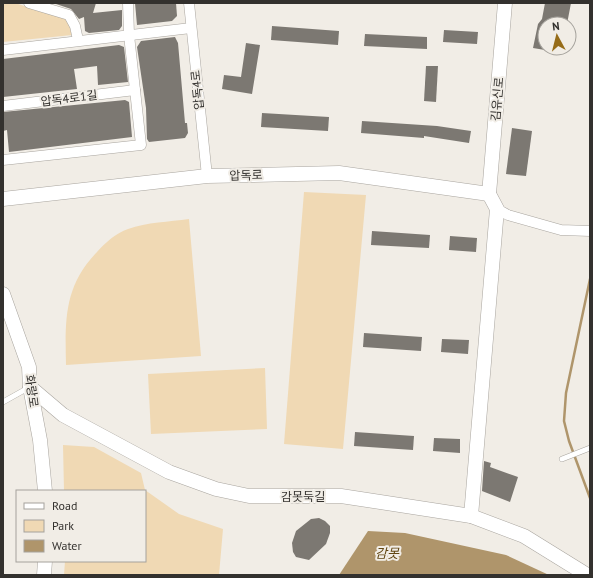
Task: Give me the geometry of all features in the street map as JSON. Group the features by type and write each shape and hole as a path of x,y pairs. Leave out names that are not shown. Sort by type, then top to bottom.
{"street":[{"path":"29,3 69,15 75,26 78,40"},
{"path":"3,160 141,145 129,35 128,3"},
{"name":"압독4로","path":"189,3 207,176"},
{"name":"김유신로","path":"489,194 504,3"},
{"path":"3,50 78,40 191,28"},
{"name":"압독4로1길","path":"3,106 135,90"},
{"name":"압독로","path":"3,199 207,176 339,173 489,194"},
{"path":"489,194 497,208 508,215 561,230 590,231"},
{"path":"471,516 497,208"},
{"name":"화랑로","path":"3,294 29,367 30,386 40,440 45,490"},
{"name":"감못둑길","path":"30,386 64,416 169,472 216,489 249,496 341,496 471,516 501,526 524,536 587,575"},
{"path":"44,575 45,562"}],"lane":[{"path":"3,402 30,386"},
{"path":"564,458 590,448"}],"green space":[{"path":"3,3 15,3 68,20 72,35 3,42"},
{"path":"304,192 366,195 343,449 284,444"},
{"path":"189,219 201,356 66,365 66,333 69,304 72,291 86,265 115,235 143,225"},
{"path":"265,368 267,429 151,434 148,374"},
{"path":"63,445 94,447 141,473 145,490 64,490"},
{"path":"146,491 179,514 223,529 219,575 64,575 65,562 146,562"}],"water":[{"name":"감못","path":"368,531 405,533 506,555 549,575 339,575"}],"building":[{"path":"53,3 96,3 93,13 122,10 122,26 119,30 89,33 85,31 84,17 79,19 71,9"},
{"path":"135,3 176,3 177,16 172,21 137,25"},
{"path":"545,3 571,3 569,16 543,16"},
{"path":"272,26 339,31 338,45 271,40"},
{"path":"537,29 537,49 533,48"},
{"path":"444,30 478,32 477,44 443,42"},
{"path":"365,34 427,37 427,49 364,46"},
{"path":"175,37 178,43 185,123 187,123 188,133 185,138 149,142 147,139 146,108 137,47 141,41"},
{"path":"246,43 260,45 252,94 222,89 224,75 241,77"},
{"path":"119,45 124,47 128,82 98,85 97,66 74,69 77,89 3,97 3,59"},
{"path":"426,66 438,66 436,102 424,101"},
{"path":"125,100 129,102 132,137 9,152 7,130 3,131 3,112"},
{"path":"262,113 329,117 328,131 261,127"},
{"path":"362,121 437,126 471,131 469,143 424,136 424,138 361,133"},
{"path":"512,128 532,131 526,176 506,174"},
{"path":"372,231 430,235 429,248 371,245"},
{"path":"450,236 477,238 476,252 449,250"},
{"path":"364,333 422,337 421,351 363,347"},
{"path":"442,339 469,340 468,354 441,352"},
{"path":"355,432 414,436 413,450 354,446"},
{"path":"434,438 460,439 460,453 433,451"},
{"path":"484,461 491,463 490,467 518,477 510,502 482,491"},
{"path":"319,518 330,526 330,533 326,544 309,560 296,557 293,552 292,543 296,531 311,519"}],"waterway":[{"path":"590,279 566,393 564,421 569,441 590,498"}]}
